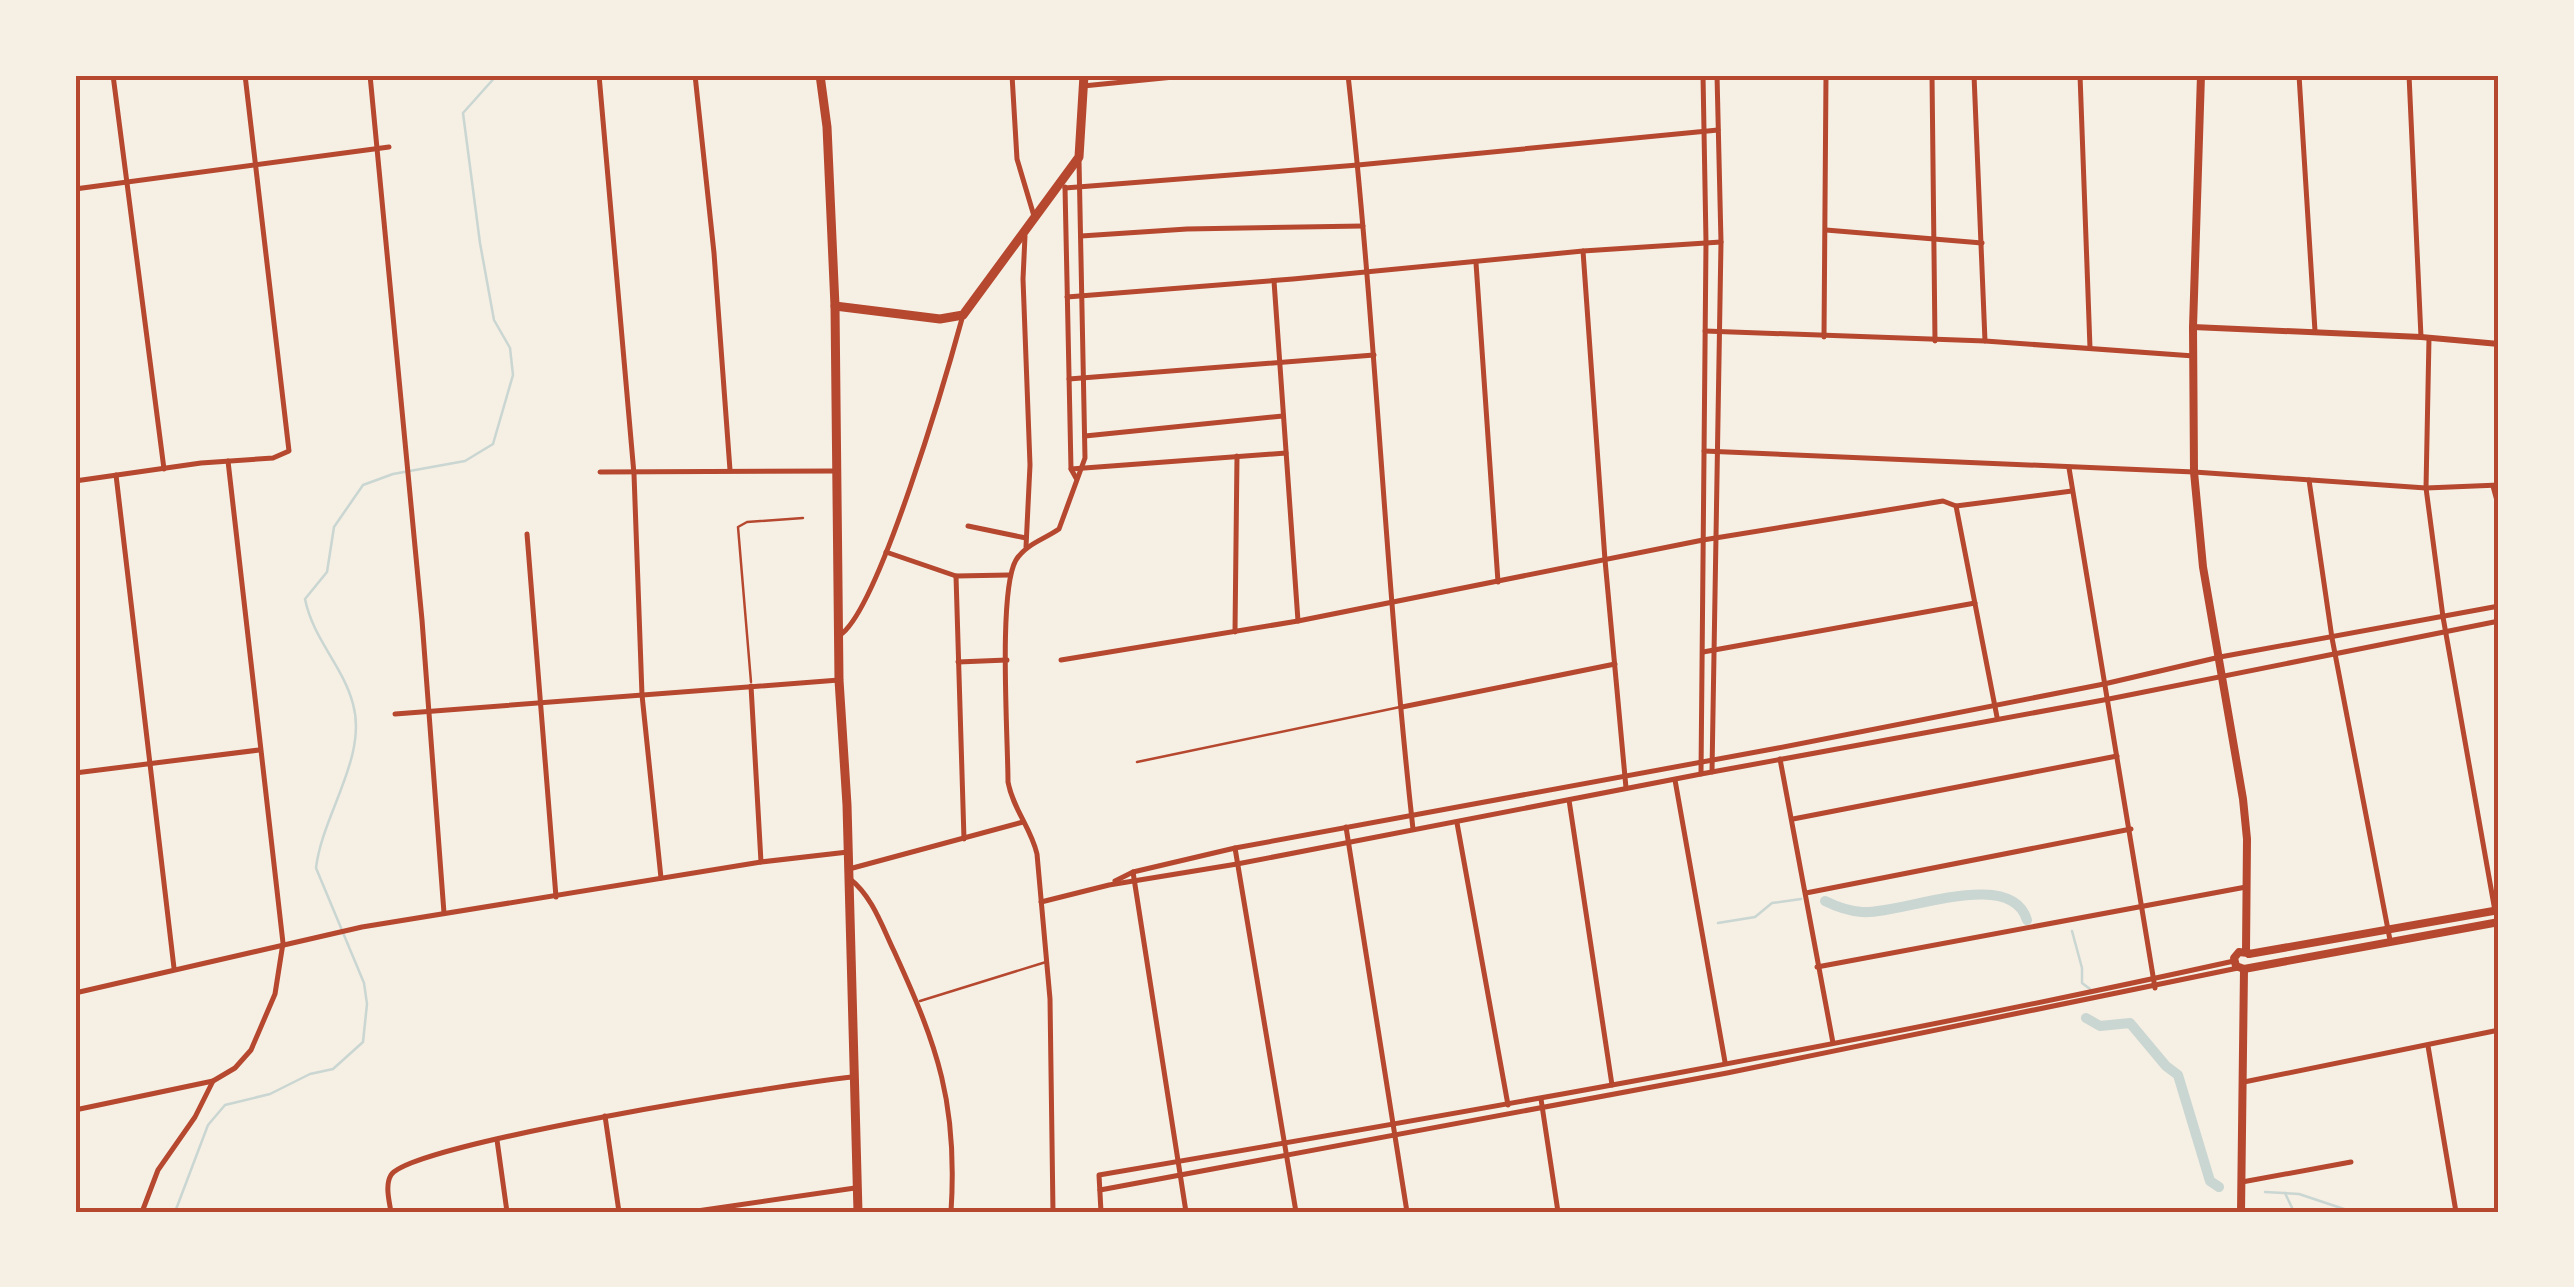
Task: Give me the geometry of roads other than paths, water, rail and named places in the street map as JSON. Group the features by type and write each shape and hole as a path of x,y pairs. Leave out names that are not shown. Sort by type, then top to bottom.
{"main road":[{"path":"820,75 827,127 835,306 839,680 849,874 858,1212"},
{"path":"2204,75 2193,326 2194,472 2203,567 2243,799 2247,953 2242,966"},
{"path":"835,306 940,318 963,316 1034,216 1065,183 1079,157 1084,80"},
{"path":"2242,966 2497,910"},
{"path":"2241,1212 2244,1082 2242,966 2237,953 2498,922"}],"street":[{"path":"112,75 164,468"},
{"path":"75,481 288,453 290,444 245,75"},
{"path":"370,75 444,913"},
{"path":"599,75 634,474 642,695 661,878"},
{"path":"696,75 730,470"},
{"path":"1012,75 1017,159 1034,216"},
{"path":"1084,80 1194,75"},
{"path":"1348,75 1368,271 1390,600 1413,829"},
{"path":"1701,774 1706,242 1703,75"},
{"path":"1712,772 1720,331 1717,75"},
{"path":"1824,337 1826,75"},
{"path":"1932,75 1935,341"},
{"path":"1974,75 1985,342"},
{"path":"2080,75 2090,348"},
{"path":"2299,75 2315,333"},
{"path":"2408,75 2425,338 2426,488 2445,631 2499,934"},
{"path":"1076,478 1071,469 1065,183 1080,186 1358,165 1718,130"},
{"path":"75,189 389,148"},
{"path":"1026,547 1059,530 1076,478 1083,469 1079,157"},
{"path":"1081,236 1188,229 1363,226"},
{"path":"1025,229 1023,278 1030,465 1026,547 1009,575 1008,782 1016,809 1034,842 1041,902 1047,962 1054,1212"},
{"path":"1826,230 1982,242"},
{"path":"1067,297 1720,242"},
{"path":"1583,251 1626,788"},
{"path":"1476,263 1498,582"},
{"path":"1274,281 1298,622"},
{"path":"840,635 852,623 885,552 927,437 963,316"},
{"path":"2193,326 2499,344"},
{"path":"1705,331 1985,342 2194,356"},
{"path":"1069,380 1374,354"},
{"path":"1084,436 1283,416"},
{"path":"1704,451 2194,472 2426,488 2496,485 2499,508"},
{"path":"1071,469 1286,453"},
{"path":"1235,632 1237,456"},
{"path":"75,1110 213,1081 236,1068 250,1050 275,994 282,943 228,461"},
{"path":"2069,467 2155,988"},
{"path":"600,472 836,470"},
{"path":"116,475 174,969"},
{"path":"2310,480 2334,651 2389,936"},
{"path":"1061,660 1298,622 1390,600 1703,540 1936,501 1956,506 2073,491"},
{"path":"1956,506 1998,718"},
{"path":"968,526 1026,538"},
{"path":"527,534 556,897"},
{"path":"885,552 956,576 1009,575"},
{"path":"956,576 964,839"},
{"path":"1702,652 1976,603"},
{"path":"1109,884 1133,872 1234,848 1778,748 2104,684 2220,657 2499,606"},
{"path":"1041,902 1109,884 1237,864 2224,678 2334,651 2499,621"},
{"path":"958,662 1007,660"},
{"path":"1400,707 1614,664"},
{"path":"395,714 839,680"},
{"path":"751,686 762,862"},
{"path":"2054,693 2058,708"},
{"path":"1778,748 1834,1047"},
{"path":"75,772 259,750"},
{"path":"1792,819 2117,756"},
{"path":"1675,780 1727,1072"},
{"path":"1569,800 1614,1094"},
{"path":"952,1212 953,1152 948,1095 917,1002 873,907 849,874 1023,822"},
{"path":"1456,822 1508,1105"},
{"path":"1346,827 1407,1212"},
{"path":"1806,892 2131,830"},
{"path":"1234,848 1296,1212"},
{"path":"75,993 362,927 486,910 762,862 848,852"},
{"path":"1133,872 1186,1212"},
{"path":"1818,967 2246,888"},
{"path":"1100,1190 1727,1072 2154,979 2242,966"},
{"path":"1101,1212 1100,1174 1834,1047 2155,988 2242,966"},
{"path":"2244,1082 2499,1030"},
{"path":"2428,1046 2456,1212"},
{"path":"390,1212 388,1187 392,1173 422,1158 605,1116 856,1076"},
{"path":"141,1212 158,1170 195,1117 213,1081"},
{"path":"1541,1100 1558,1212"},
{"path":"605,1116 619,1212"},
{"path":"497,1140 507,1212"},
{"path":"2242,1182 2351,1162"},
{"path":"690,1212 857,1188"}],"lane":[{"path":"751,686 738,527 746,522 803,518"},
{"path":"1137,762 1400,707"},
{"path":"917,1002 1047,962"}],"waterway":[{"path":"175,1212 208,1125 225,1105 270,1094 310,1074 333,1069 363,1042 367,1004 364,983 316,868 349,765 356,724 348,690 314,627 305,599 327,572 334,527 363,485 393,474 465,461 493,444 513,375 510,348 494,320 463,113 497,75"},
{"path":"1825,901 1862,912 1953,897 2000,896 2017,904 2027,920"},
{"path":"1718,923 1755,917 1772,903 1801,899"},
{"path":"2072,931 2082,983 2090,989"},
{"path":"2086,1018 2100,1026 2130,1023 2178,1075 2210,1181 2219,1187"},
{"path":"2265,1192 2299,1194 2353,1212"},
{"path":"2285,1193 2294,1212"}]}
